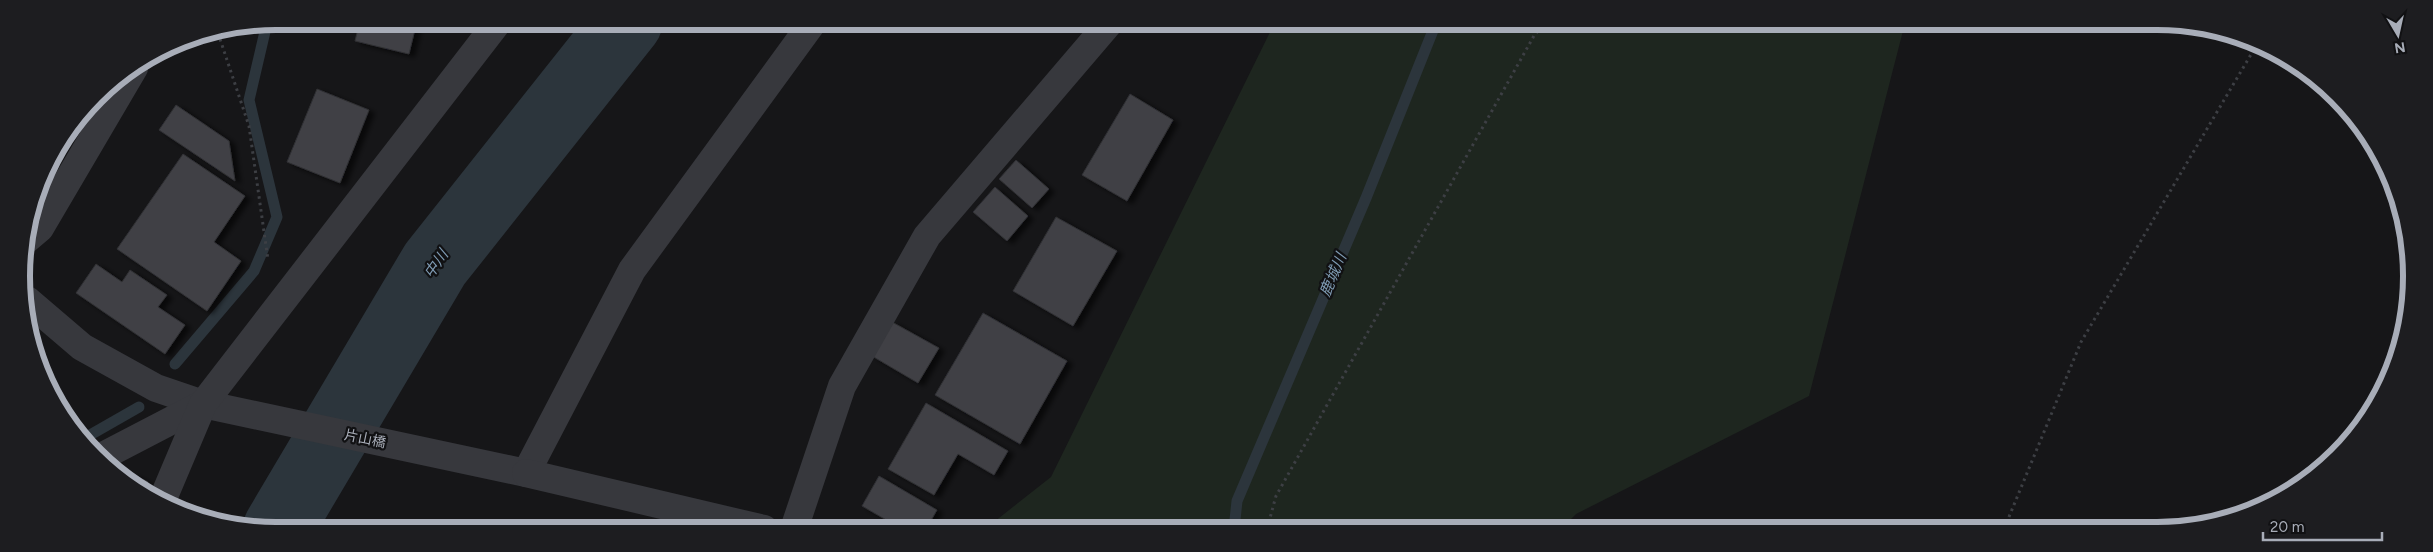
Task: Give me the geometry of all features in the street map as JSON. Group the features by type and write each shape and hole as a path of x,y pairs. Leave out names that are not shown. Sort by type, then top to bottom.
{"street":[{"path":"164,495 203,404 492,30"},
{"path":"526,473 632,270 807,30"},
{"path":"796,522 842,386 928,236 1103,30"},
{"path":"34,233 40,228 127,80"},
{"name":"片山橋","path":"32,304 82,347 156,388 203,404 526,473 738,522"},
{"path":"107,454 203,404"}],"path":[{"path":"1269,522 1276,496 1536,34 1540,30"},
{"path":"219,37 249,126 269,259"},
{"path":"2007,522 2080,342 2254,50"}],"shaded area":[{"path":"1271,30 1903,30 1809,396 1576,514 1568,522 994,522 1051,477"}],"building":[{"path":"358,30 415,30 409,54 355,41"},
{"path":"317,89 369,110 340,183 287,162"},
{"path":"1130,94 1173,120 1127,201 1082,175"},
{"path":"176,105 229,141 235,181 159,130"},
{"path":"183,154 245,196 214,242 241,261 207,311 117,249"},
{"path":"1016,160 1049,189 1032,208 999,179"},
{"path":"995,187 1028,216 1007,241 973,212"},
{"path":"1056,217 1117,251 1073,326 1013,291"},
{"path":"96,264 122,282 130,270 167,295 158,307 185,325 165,354 76,293"},
{"path":"983,313 1067,361 1020,444 935,395"},
{"path":"892,322 939,348 918,383 872,356"},
{"path":"926,403 1008,451 994,475 958,454 934,495 888,469"},
{"path":"131,475 148,482 146,485 139,481"},
{"path":"879,476 937,510 930,522 890,522 862,506"}],"waterway":[{"name":"中川","path":"282,522 435,264 621,30"},
{"name":"鹿城川","path":"1235,522 1237,501 1366,198 1433,30"},
{"path":"175,364 254,271 277,217 249,100 265,31"},
{"path":"89,436 139,407"}]}
